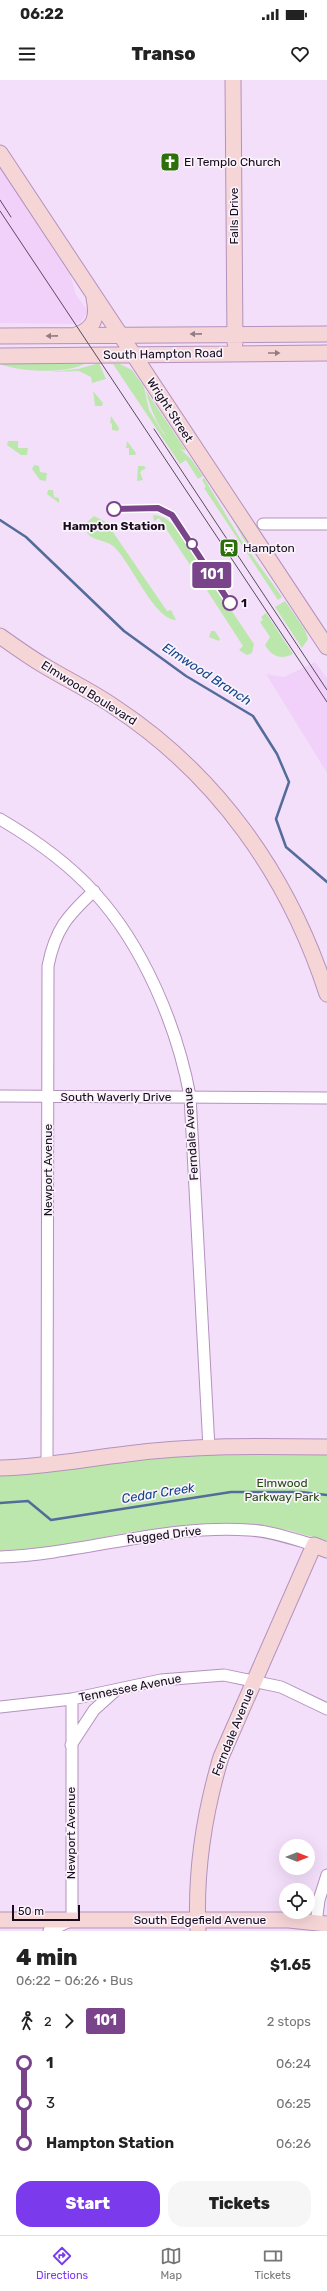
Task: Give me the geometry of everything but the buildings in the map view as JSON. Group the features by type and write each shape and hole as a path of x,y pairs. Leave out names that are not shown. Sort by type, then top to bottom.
{"street":[{"name":"Falls Drive","path":"233,80 235,353"},
{"name":"Wright Street","path":"0,153 119,335 134,355 327,647"},
{"path":"74,336 86,330 95,320 96,313 94,297"},
{"name":"South Hampton Road","path":"0,336 327,334"},
{"name":"South Hampton Road","path":"0,356 327,353"},
{"path":"263,524 327,524"},
{"name":"Elmwood Boulevard","path":"0,636 43,665 113,705 181,758 216,794 235,816 275,874 317,962 327,994"},
{"name":"Ferndale Avenue","path":"0,819 52,854 94,891 132,945 166,1009 179,1048 190,1096 208,1448"},
{"name":"Newport Avenue","path":"47,1465 48,966 52,945 64,922 94,891"},
{"name":"South Waverly Drive","path":"0,1096 327,1098"},
{"path":"0,1468 47,1465 127,1454 208,1448 327,1447"},
{"name":"Rugged Drive","path":"0,1557 54,1553 139,1536 218,1529 251,1530 281,1535 320,1547"},
{"name":"Ferndale Avenue","path":"198,1925 201,1839 208,1806 229,1735 254,1680 320,1547"},
{"name":"Tennessee Avenue","path":"0,1707 72,1699 161,1680 193,1676 224,1675 254,1680 281,1688 327,1709"},
{"path":"71,1745 91,1714 114,1691"},
{"name":"Newport Avenue","path":"72,1699 72,1920"},
{"path":"321,1923 319,1900 327,1875"},
{"name":"South Edgefield Avenue","path":"0,1920 72,1920 108,1926 289,1926 321,1923"},
{"name":"South Edgefield Avenue","path":"49,1931 72,1920"}],"shaded area":[{"path":"0,168 68,266 76,295 88,311 81,322 76,324 0,323"},
{"path":"315,662 327,678 327,773 266,674 284,677"}],"green space":[{"path":"99,363 106,379 92,383 91,377 79,371 50,372 78,369"},
{"path":"0,364 84,364 55,371 42,371 19,369"},
{"path":"113,364 120,364 132,370 144,387 149,410 163,433 191,459 203,476 198,479 186,460 180,464"},
{"path":"93,391 103,403 102,406 95,406"},
{"path":"146,391 185,451 177,447 164,434 151,408"},
{"path":"111,416 119,428 118,431 112,430 112,423 110,424"},
{"path":"8,441 18,441 18,448 28,448 27,455 21,455 7,445"},
{"path":"127,441 136,453 135,455 129,455 129,448 126,448"},
{"path":"34,465 39,466 40,472 47,473 46,481 40,480 32,469"},
{"path":"138,466 144,466 146,468 140,472 143,480 137,481"},
{"path":"204,478 241,540 282,597 278,600 204,488 206,487 202,480"},
{"path":"48,490 53,490 54,497 59,498 59,503 47,494"},
{"path":"226,507 269,572 244,540"},
{"path":"153,515 161,517 174,526 199,564 192,568 159,518 154,521"},
{"path":"94,516 106,522 167,611 171,610 176,620 168,617 159,610 120,553 113,546 109,543 95,539 88,534 85,524"},
{"path":"204,570 254,644 252,653 247,655 239,650 243,646 197,575"},
{"path":"285,601 305,630 308,639 302,648 275,607"},
{"path":"266,613 293,654 285,657 277,656 274,655 265,645 270,637 260,622 263,620 261,617"},
{"path":"211,631 215,631 220,639 219,641 209,637"},
{"name":"Elmwood Parkway Park","path":"243,1451 327,1452 327,1541 288,1530 234,1523 136,1531 58,1546 0,1551 0,1473 128,1460"}],"waterway":[{"name":"Elmwood Branch","path":"0,520 26,537 124,631 186,676 253,716 277,754 289,782 276,819 286,847 327,882"},
{"name":"Cedar Creek","path":"0,1503 28,1501 51,1520 231,1492 301,1492 327,1495"}],"tram line":[{"path":"0,200 11,217"},
{"path":"0,211 327,702"},
{"path":"154,429 327,690"}],"bus line":[{"name":"101","path":"114,509 158,508 165,510 172,515 230,603"}],"place":[{"name":"El Templo Church","path":"170,162"},
{"name":"Hampton Station","path":"114,509"},
{"name":"Hampton","path":"229,548"},
{"name":"1","path":"230,603"}]}
